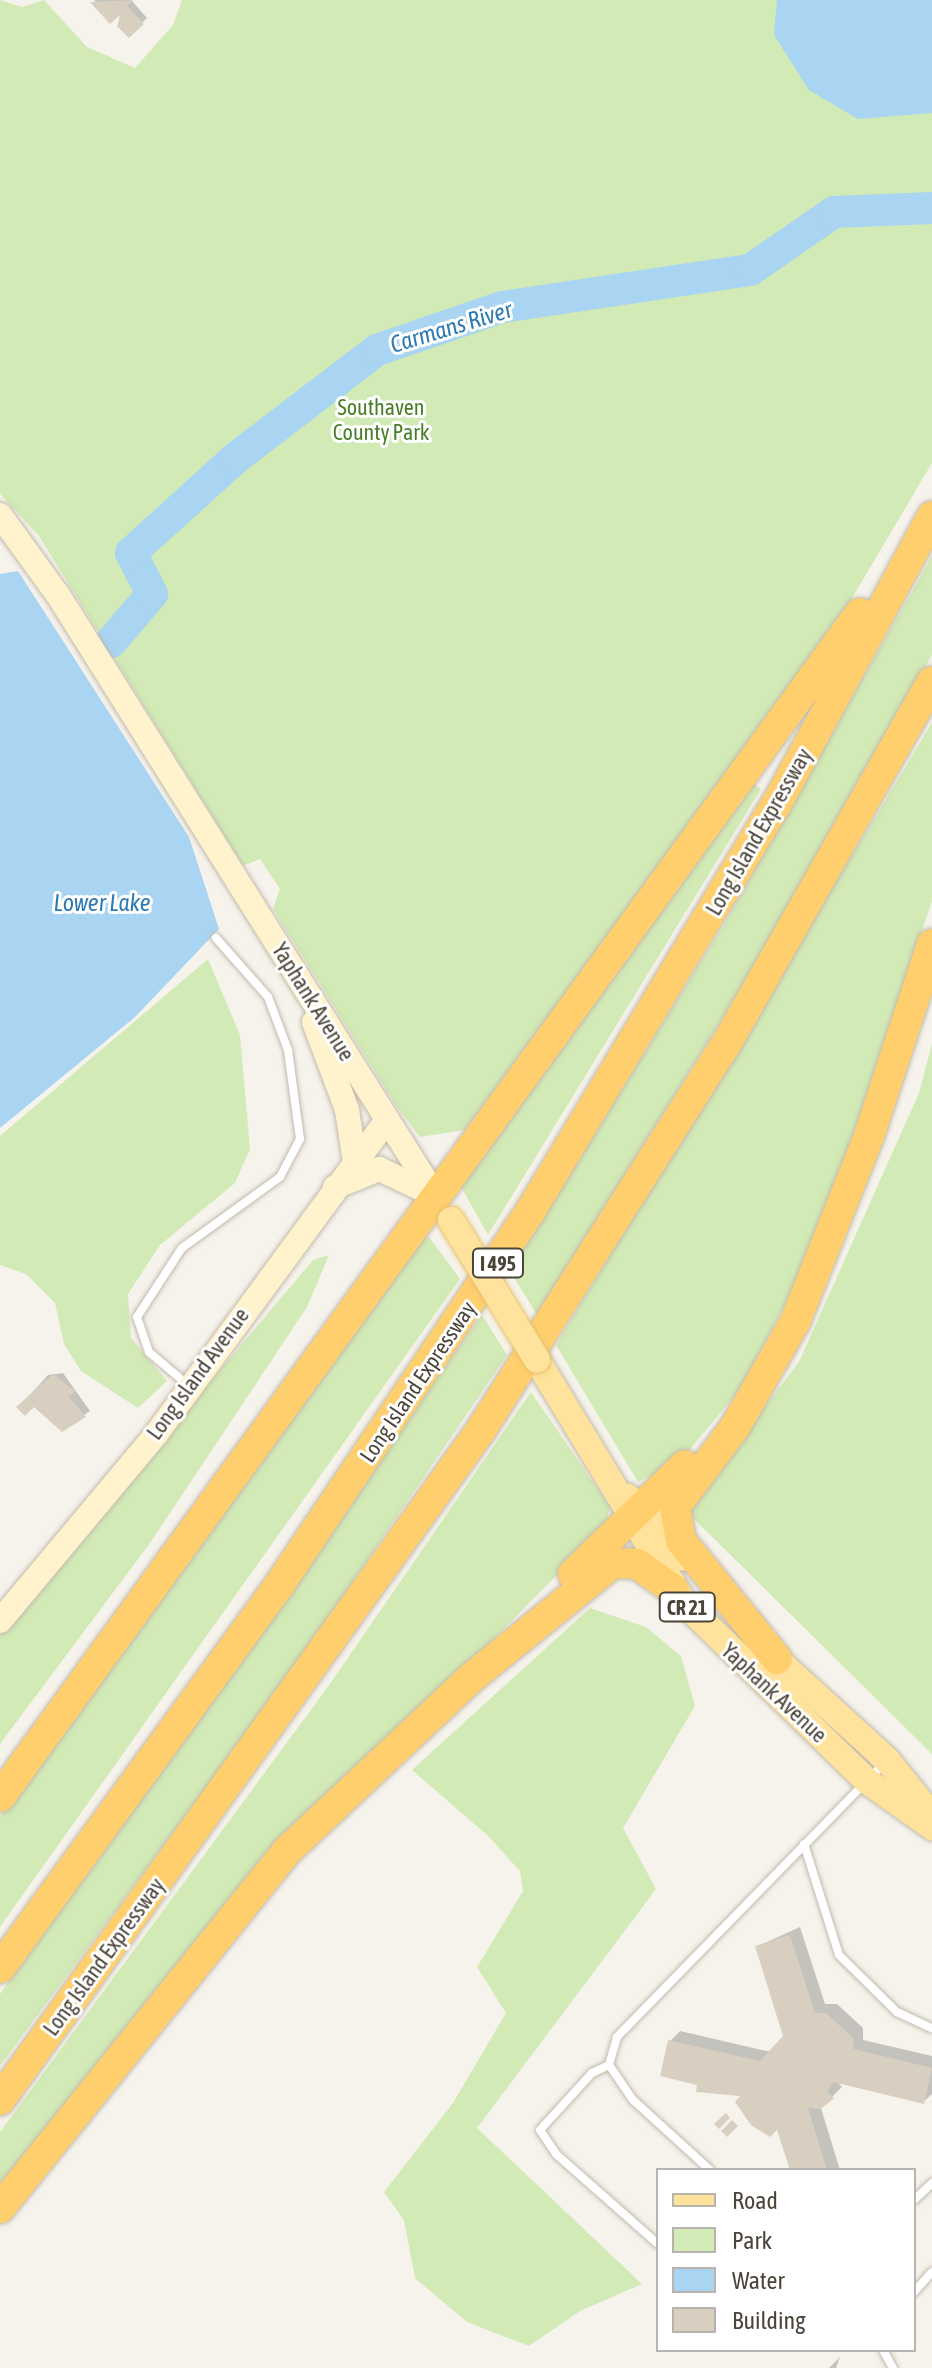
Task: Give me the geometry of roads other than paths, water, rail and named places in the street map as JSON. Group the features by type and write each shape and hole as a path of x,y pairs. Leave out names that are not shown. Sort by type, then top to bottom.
{"highway":[{"path":"0,1797 443,1209 794,713 932,499"},
{"name":"Long Island Expressway","path":"0,1968 280,1584 530,1212 768,818 932,517"},
{"name":"Long Island Expressway","path":"0,2100 495,1409 725,1046 932,682"},
{"path":"777,1659 688,1551 673,1516 678,1497 735,1427 774,1361 869,1136 932,944"},
{"path":"0,2208 287,1851 471,1678 630,1506 774,1361"},
{"path":"471,1678 613,1563 637,1564 674,1590"}],"main road":[{"name":"Yaphank Avenue","path":"0,515 58,595 630,1506 674,1590 867,1781 932,1827"},
{"path":"303,986 347,1110 354,1156"},
{"name":"Long Island Avenue","path":"0,1621 191,1387 329,1190 354,1156 387,1120"},
{"path":"329,1190 379,1169 443,1209"},
{"name":"Yaphank Avenue","path":"630,1506 737,1624 887,1760 932,1816"}],"lane":[{"path":"191,1387 149,1352 137,1317 182,1248 280,1177 300,1139 288,1050 268,997 216,938"},
{"path":"656,2242 556,2154 540,2130 592,2073 609,2065 617,2037 887,1760"},
{"path":"804,1844 839,1955 897,2012 932,2028"},
{"path":"609,2065 633,2100 708,2168"},
{"path":"916,2198 932,2183"},
{"path":"916,2290 932,2272"}],"water":[{"path":"777,0 932,0 932,113 858,119 809,90 774,35"},
{"name":"Lower Lake","path":"18,571 189,837 219,929 135,1017 0,1128 0,574"}],"waterway":[{"name":"Carmans River","path":"111,642 152,594 131,553 237,457 377,350 502,307 750,270 834,212 932,208"}],"park label":[{"name":"Southaven County Park","path":"381,420"}]}
